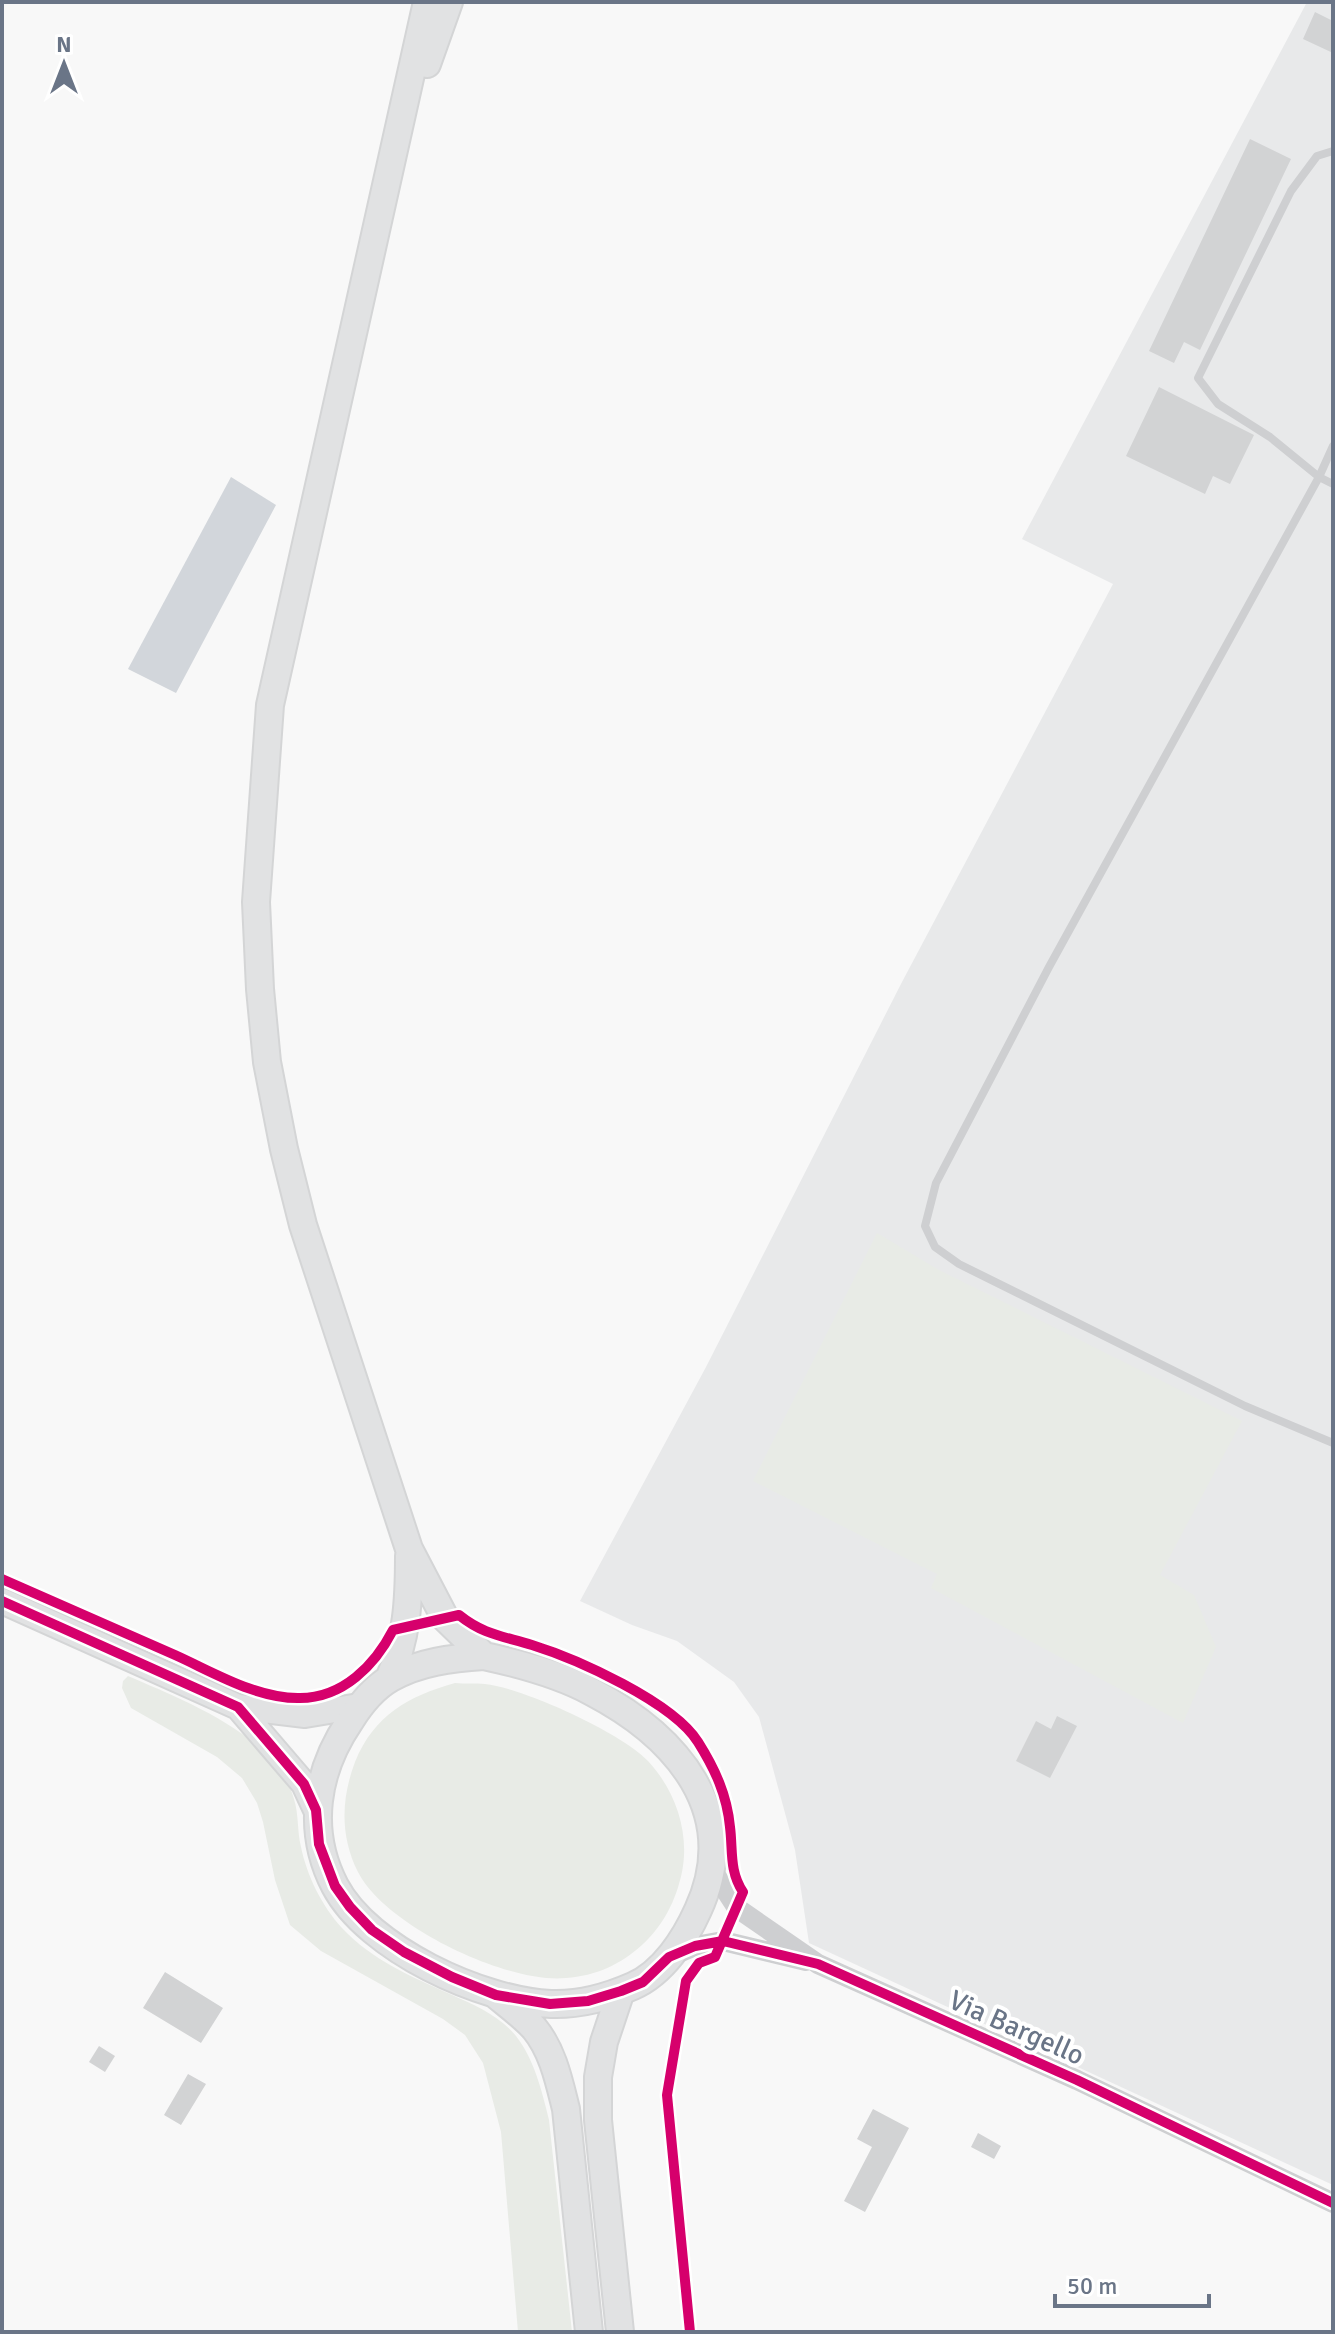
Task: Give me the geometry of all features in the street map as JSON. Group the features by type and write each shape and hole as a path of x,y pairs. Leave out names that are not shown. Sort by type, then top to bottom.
{"main road":[{"path":"386,181 413,2"},
{"path":"427,2 270,705 256,902 267,1062 303,1225 409,1549 445,1618 484,1656"},
{"path":"386,181 449,2"},
{"path":"389,1679 401,1652 406,1627 409,1549"},
{"path":"2,1601 238,1707 305,1715 359,1706"},
{"path":"484,1656 529,1666 592,1692 634,1718 665,1743 692,1775 707,1808 712,1838 711,1868 702,1901 690,1927 669,1957 643,1982 588,2001 550,2004 496,1995 404,1952 372,1930 335,1886 319,1844 316,1810 323,1773 335,1742 359,1706 389,1679 413,1668 451,1658 484,1656"},
{"path":"238,1707 304,1784 316,1810"},
{"path":"620,2332 598,2120 598,2077 604,2042 621,1991"},
{"path":"496,1995 533,2027 548,2050 558,2078 566,2109 589,2332"}],"street":[{"name":"Via Bargello","path":"711,1868 737,1908 818,1964"},
{"name":"Via Bargello","path":"669,1957 695,1946 723,1941 818,1964 1077,2080 1333,2203"}],"lane":[{"path":"1333,151 1317,156 1291,191 1198,378 1218,404 1270,437 1319,477 1333,484"},
{"path":"1333,446 1319,477 1042,980 936,1183 925,1226 935,1247 959,1264 1245,1406 1333,1443"}],"shaded area":[{"path":"1307,2 1333,2 1333,2185 809,1943 795,1850 759,1717 734,1682 677,1641 580,1601 706,1367 902,982 1113,584 1022,539"},
{"path":"231,477 276,505 176,693 128,669"},
{"path":"877,1233 939,1270 1242,1421 1160,1575 1194,1595 1216,1647 1183,1723 931,1588 937,1574 753,1481"},
{"path":"128,1676 225,1722 268,1756 284,1776 294,1799 301,1847 316,1890 342,1928 392,1966 494,2016 516,2036 537,2076 549,2120 572,2332 518,2332 501,2132 483,2063 465,2035 443,2019 321,1951 290,1925 275,1880 257,1803 242,1778 217,1757 131,1708 122,1688"},
{"path":"455,1683 502,1687 595,1725 635,1750 658,1772 666,1785 682,1827 682,1872 673,1902 657,1929 642,1945 617,1963 588,1975 566,1978 513,1972 450,1948 420,1931 372,1892 358,1872 348,1845 344,1817 350,1776 363,1746 383,1720 408,1701"}],"building":[{"path":"1315,12 1333,21 1333,53 1303,39"},
{"path":"1250,139 1291,159 1200,350 1184,342 1174,363 1149,351"},
{"path":"1159,387 1254,435 1230,484 1213,476 1205,494 1126,456"},
{"path":"1057,1716 1077,1726 1050,1778 1016,1761 1036,1721 1051,1729"},
{"path":"165,1972 223,2008 201,2043 143,2008"},
{"path":"99,2046 115,2056 105,2072 89,2062"},
{"path":"188,2074 206,2084 181,2125 164,2115"},
{"path":"873,2109 909,2128 865,2212 844,2201 872,2147 857,2139"},
{"path":"978,2133 1001,2146 994,2159 971,2147"}],"cycle path":[{"path":"2,1579 236,1683 284,1697 316,1697 344,1686 367,1667 393,1630 459,1615 485,1631 598,1671 646,1697 686,1727 704,1752 723,1793 734,1868 743,1892 715,1957 699,1963 686,1981 667,2095 690,2332"},
{"path":"2,1601 238,1707 304,1784 316,1810 319,1844 335,1886 350,1907 372,1930 404,1952 452,1977 496,1995 550,2004 588,2001 621,1991 643,1982 669,1957 695,1946 723,1941 818,1964 1077,2080 1333,2203"}]}
